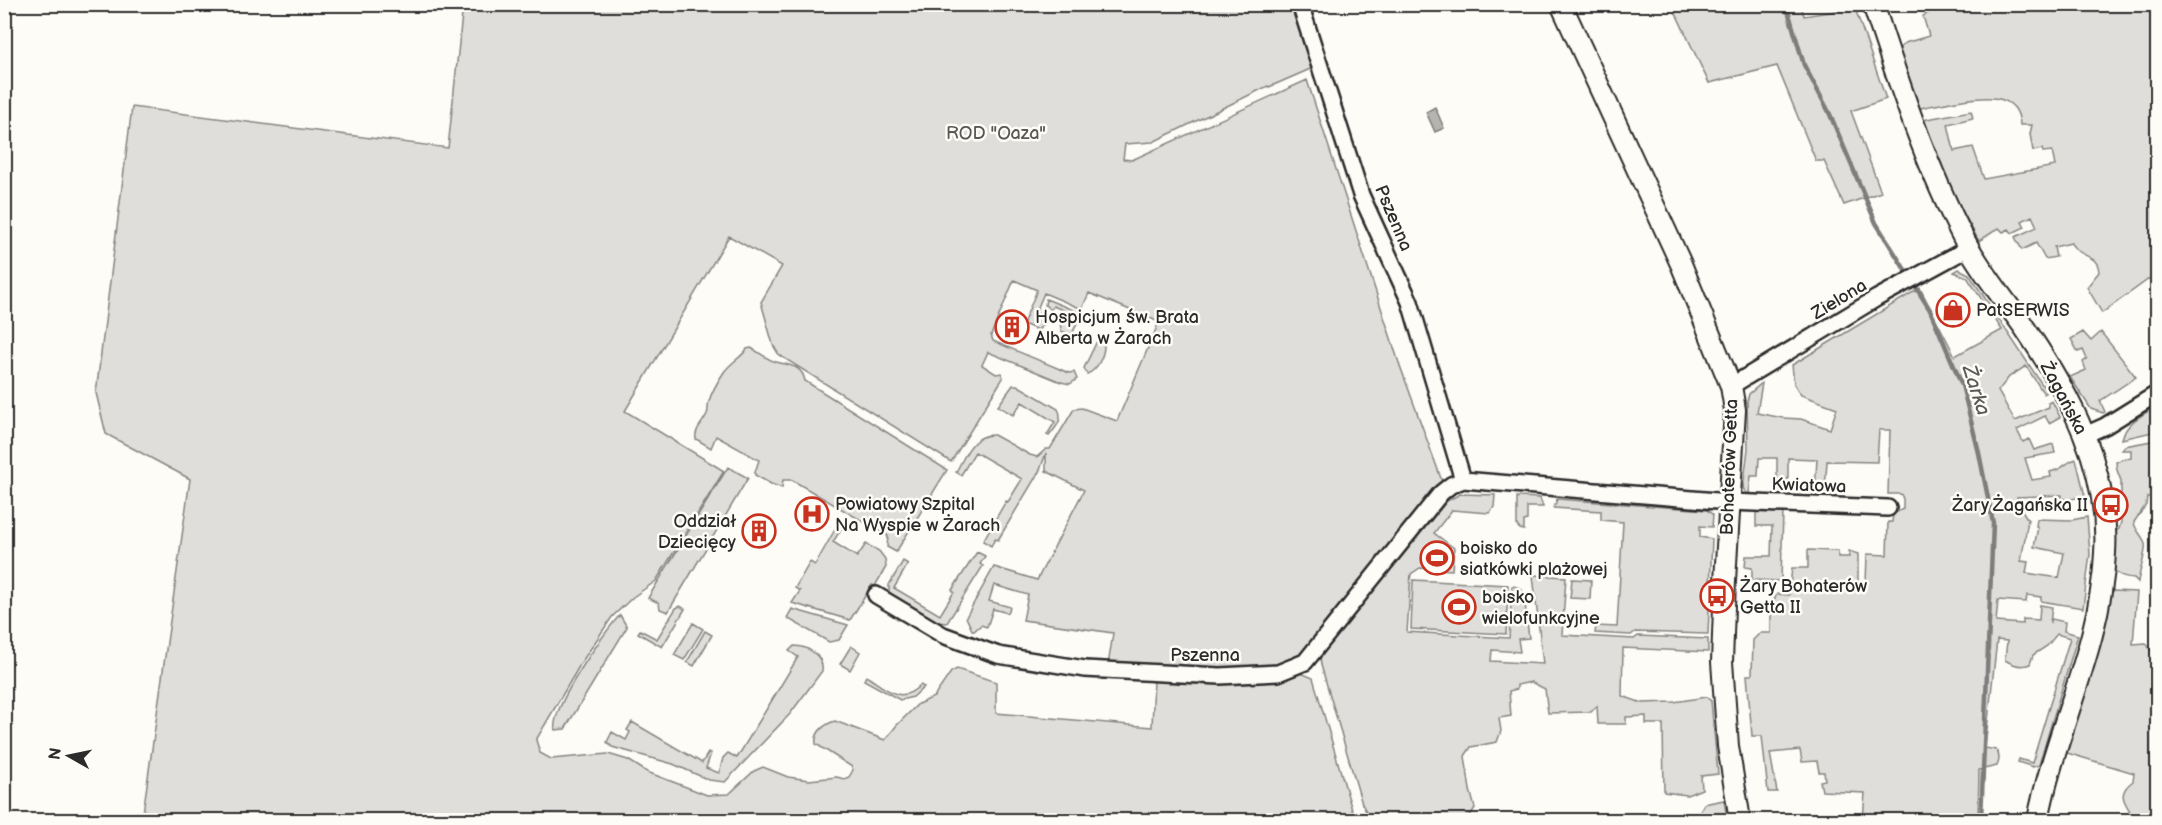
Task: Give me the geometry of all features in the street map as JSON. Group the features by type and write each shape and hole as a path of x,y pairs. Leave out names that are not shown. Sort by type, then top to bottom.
{"street":[{"name":"Pszenna","path":"876,595 943,635 998,655 1115,672 1220,676 1278,673 1305,662 1441,494 1451,485 1463,480 1410,302 1362,195 1300,4"},
{"name":"Bohaterów Getta","path":"1561,4 1681,264 1731,386 1735,410 1722,663 1728,746 1740,820"},
{"name":"Żagańska","path":"1873,4 1888,53 1942,192 1969,248 2025,329 2068,398 2085,435 2103,502 2106,552 2096,615 2047,781 2038,820"},
{"name":"Zielona","path":"1731,386 1910,279 1969,248"},
{"path":"2085,435 2105,426 2157,393"},
{"path":"1463,480 1729,502"},
{"name":"Kwiatowa","path":"1729,502 1888,508"}],"green space":[{"name":"ROD \"Oaza\"","path":"463,5 1300,5 1315,67 1268,86 1153,142 1125,144 1123,159 1132,160 1307,80 1399,363 1442,481 1299,656 1283,664 1235,671 1179,671 1108,666 1113,633 1023,620 1028,595 994,585 989,601 1010,607 1008,613 993,609 987,627 981,625 974,631 966,617 994,567 1037,580 1084,490 1046,471 1046,453 1040,470 998,540 995,539 991,546 983,541 1006,501 1008,502 1022,479 975,452 961,475 956,472 966,453 980,438 994,435 1037,457 1046,449 1050,449 1074,409 1082,408 1117,421 1159,322 1089,293 1082,309 1044,293 1036,312 1041,314 1045,320 1038,330 1023,324 1037,290 1014,280 991,335 993,341 1069,373 1074,372 1077,379 1070,384 1061,382 988,352 982,365 996,374 1002,373 1003,378 951,462 779,355 773,345 761,302 782,266 729,236 625,411 724,471 656,581 633,597 612,617 581,663 536,740 540,753 551,759 608,754 628,760 647,772 707,795 729,794 754,771 763,767 788,777 809,780 849,777 853,770 852,767 816,744 821,729 835,721 885,740 918,704 934,697 951,672 957,669 996,682 996,713 1152,727 1154,678 1301,673 1313,678 1355,820 142,820 190,479 106,434 96,393 132,107 448,148"},
{"path":"1672,5 1801,5 1804,16 1855,8 1886,99 1851,111 1881,192 1844,205 1824,161 1816,161 1777,66 1709,83"},
{"path":"1948,5 2157,5 2157,273 2102,313 2087,287 2099,272 2097,263 2092,258 2077,251 2071,243 2054,247 2056,257 2045,259 2036,243 2022,250 2015,237 2037,227 2032,216 2022,221 2025,227 2012,233 2009,229 2003,232 1999,228 1979,241 1951,191 1923,122 1927,119 1971,111 1973,118 1948,124 1954,151 1973,147 1984,179 2055,166 2052,151 2043,152 2042,149 2033,151 2030,134 2032,125 2020,125 2012,105 2004,100 1972,99 1914,110 1896,52 1905,43 1929,36 1923,16"},
{"path":"1959,269 1969,274 2047,392 2044,394 2026,366 2009,377 1998,391 2015,421 2049,407 2048,403 2052,401 2060,417 2049,423 2045,416 2017,430 2023,442 2029,439 2034,450 2053,444 2055,453 2025,458 2032,480 2051,477 2050,472 2076,459 2085,496 2067,500 2062,498 2062,495 2017,497 2028,520 2021,561 2028,562 2026,573 2059,578 2064,553 2034,547 2038,527 2036,526 2037,519 2072,520 2087,517 2090,554 2083,608 2041,601 2041,597 2027,595 2026,602 1998,600 1996,622 2023,624 2023,619 2039,620 2040,605 2052,607 2050,623 2052,619 2065,622 2064,631 2078,635 2039,765 2033,767 2018,762 2019,759 2032,763 2070,638 2057,634 2047,646 2033,655 2030,664 2023,666 2014,665 2005,660 2007,641 1997,640 1985,748 1996,750 1999,760 1997,766 1979,770 1978,820 1863,820 1865,793 1822,791 1820,781 1825,780 1824,772 1819,772 1817,761 1802,762 1800,750 1770,753 1777,792 1768,792 1762,736 1752,736 1747,675 1752,675 1753,640 1760,633 1771,633 1771,606 1777,594 1789,595 1792,568 1808,568 1808,550 1838,551 1838,557 1849,557 1849,551 1858,554 1858,584 1866,584 1867,554 1887,555 1888,522 1892,522 1893,514 1903,509 1901,494 1888,494 1890,430 1879,430 1877,462 1827,461 1825,491 1815,491 1817,459 1788,458 1788,480 1779,480 1777,458 1759,458 1758,476 1751,476 1749,494 1743,488 1748,449 1747,401 1749,394 1762,383 1757,413 1801,419 1830,429 1837,408 1801,395 1794,384 1792,365 1920,288 1955,356 2002,330 1967,277 1954,272"},
{"path":"1046,299 1081,313 1072,335 1061,331 1060,319 1063,310 1053,306 1051,310 1045,305"},
{"path":"2083,332 2091,341 2101,332 2136,377 2100,401 2105,412 2103,413 2091,409 2070,377 2086,370 2083,362 2087,359 2083,350 2078,352 2071,339"},
{"path":"1098,339 1104,342 1102,356 1094,369 1087,374 1084,368"},
{"path":"751,348 773,361 798,369 805,381 947,470 896,552 887,547 888,536 792,480 783,480 782,488 755,475 759,460 716,436 711,448 696,439 696,433 707,414 713,390 730,365"},
{"path":"1013,385 1017,385 1058,409 1059,420 1049,436 1047,435 1055,422 1022,402 1013,415 998,406"},
{"path":"2157,406 2157,431 2122,439 2131,423"},
{"path":"2157,440 2157,497 2147,497 2146,505 2134,522 2145,547 2138,582 2134,578 2118,574 2113,570 2111,564 2111,534 2119,529 2121,522 2121,481 2116,462 2131,458 2131,450 2122,450 2125,446"},
{"path":"728,467 748,478 668,612 660,609 659,603 648,598"},
{"path":"1460,494 1495,495 1494,507 1489,513 1452,510 1434,533 1454,548 1452,570 1420,568 1411,574 1407,632 1509,638 1512,586 1517,587 1524,595 1529,638 1518,639 1520,652 1492,650 1491,661 1543,664 1533,575 1566,577 1562,635 1634,639 1638,636 1708,639 1708,652 1623,648 1622,696 1642,703 1674,702 1706,697 1711,701 1718,774 1701,776 1702,789 1687,795 1664,792 1663,724 1646,724 1646,716 1626,717 1626,724 1598,724 1597,706 1591,712 1548,713 1545,689 1531,682 1517,685 1517,689 1509,691 1511,716 1499,718 1501,731 1497,742 1471,747 1465,756 1475,808 1467,820 1371,820 1362,804 1320,656 1447,501"},
{"path":"1517,497 1540,498 1543,507 1527,507 1524,530 1517,526"},
{"path":"1557,499 1707,510 1713,515 1712,527 1700,526 1700,537 1712,539 1708,634 1595,633 1596,626 1617,627 1623,522 1601,520 1601,511 1554,508"},
{"path":"1759,510 1783,511 1781,581 1752,580 1752,568 1745,567 1746,556 1771,556 1772,526 1756,526 1756,513"},
{"path":"837,526 841,529 833,542 857,557 866,544 879,551 885,559 886,567 850,620 792,603 800,591 795,588 810,562 815,565"},
{"path":"977,552 985,556 980,564 983,566 947,623 935,622 889,594 889,585 903,561 908,564 894,588 940,615 954,592 952,590"},
{"path":"1572,579 1591,580 1590,599 1570,598"},
{"name":"boisko wielofunkcyjne","path":"1413,580 1508,585 1506,634 1411,629"},
{"path":"2112,591 2137,592 2133,644 2146,643 2152,652 2157,652 2157,820 2135,820 2124,800 2124,791 2133,781 2134,773 2067,753 2095,662"},
{"path":"680,606 685,609 662,647 638,633 640,630 657,639 676,608"},
{"path":"792,609 848,625 839,640 829,642 787,618"},
{"path":"620,615 627,627 565,729 555,730 556,720 569,689 602,637"},
{"path":"693,623 703,629 684,660 674,655"},
{"path":"705,631 712,635 694,666 687,662"},
{"path":"794,646 810,650 818,656 822,671 790,714 725,782 709,780 673,764 612,747 607,742 612,732 626,740 630,732 627,730 632,722 702,763 708,753 711,753 706,768 719,773 723,758 728,753 737,758 798,657 789,651"},
{"path":"851,646 860,652 850,670 840,664"},
{"path":"866,676 886,690 900,695 913,691 920,685 924,687 913,697 900,700 864,680"},
{"path":"1724,800 1727,820 1717,820 1716,814 1702,816 1701,809 1704,804"}],"shaded area":[{"path":"1435,107 1444,128 1435,132 1426,112"}],"waterway":[{"name":"Żarka","path":"1786,4 1804,65 1829,112 1876,223 1930,310 1962,385 1979,453 1993,523 1981,820"}],"place":[{"name":"PatSERWIS","path":"1953,310"},
{"name":"Hospicjum św. Brata Alberta w Żarach","path":"1012,327"},
{"name":"Żary Żagańska II","path":"2111,505"},
{"name":"Powiatowy Szpital Na Wyspie w Żarach","path":"812,514"},
{"name":"Oddział Dziecięcy","path":"759,531"},
{"name":"boisko do siatkówki plażowej","path":"1437,558"},
{"name":"Żary Bohaterów Getta II","path":"1717,596"},
{"name":"boisko wielofunkcyjne","path":"1459,607"}]}
